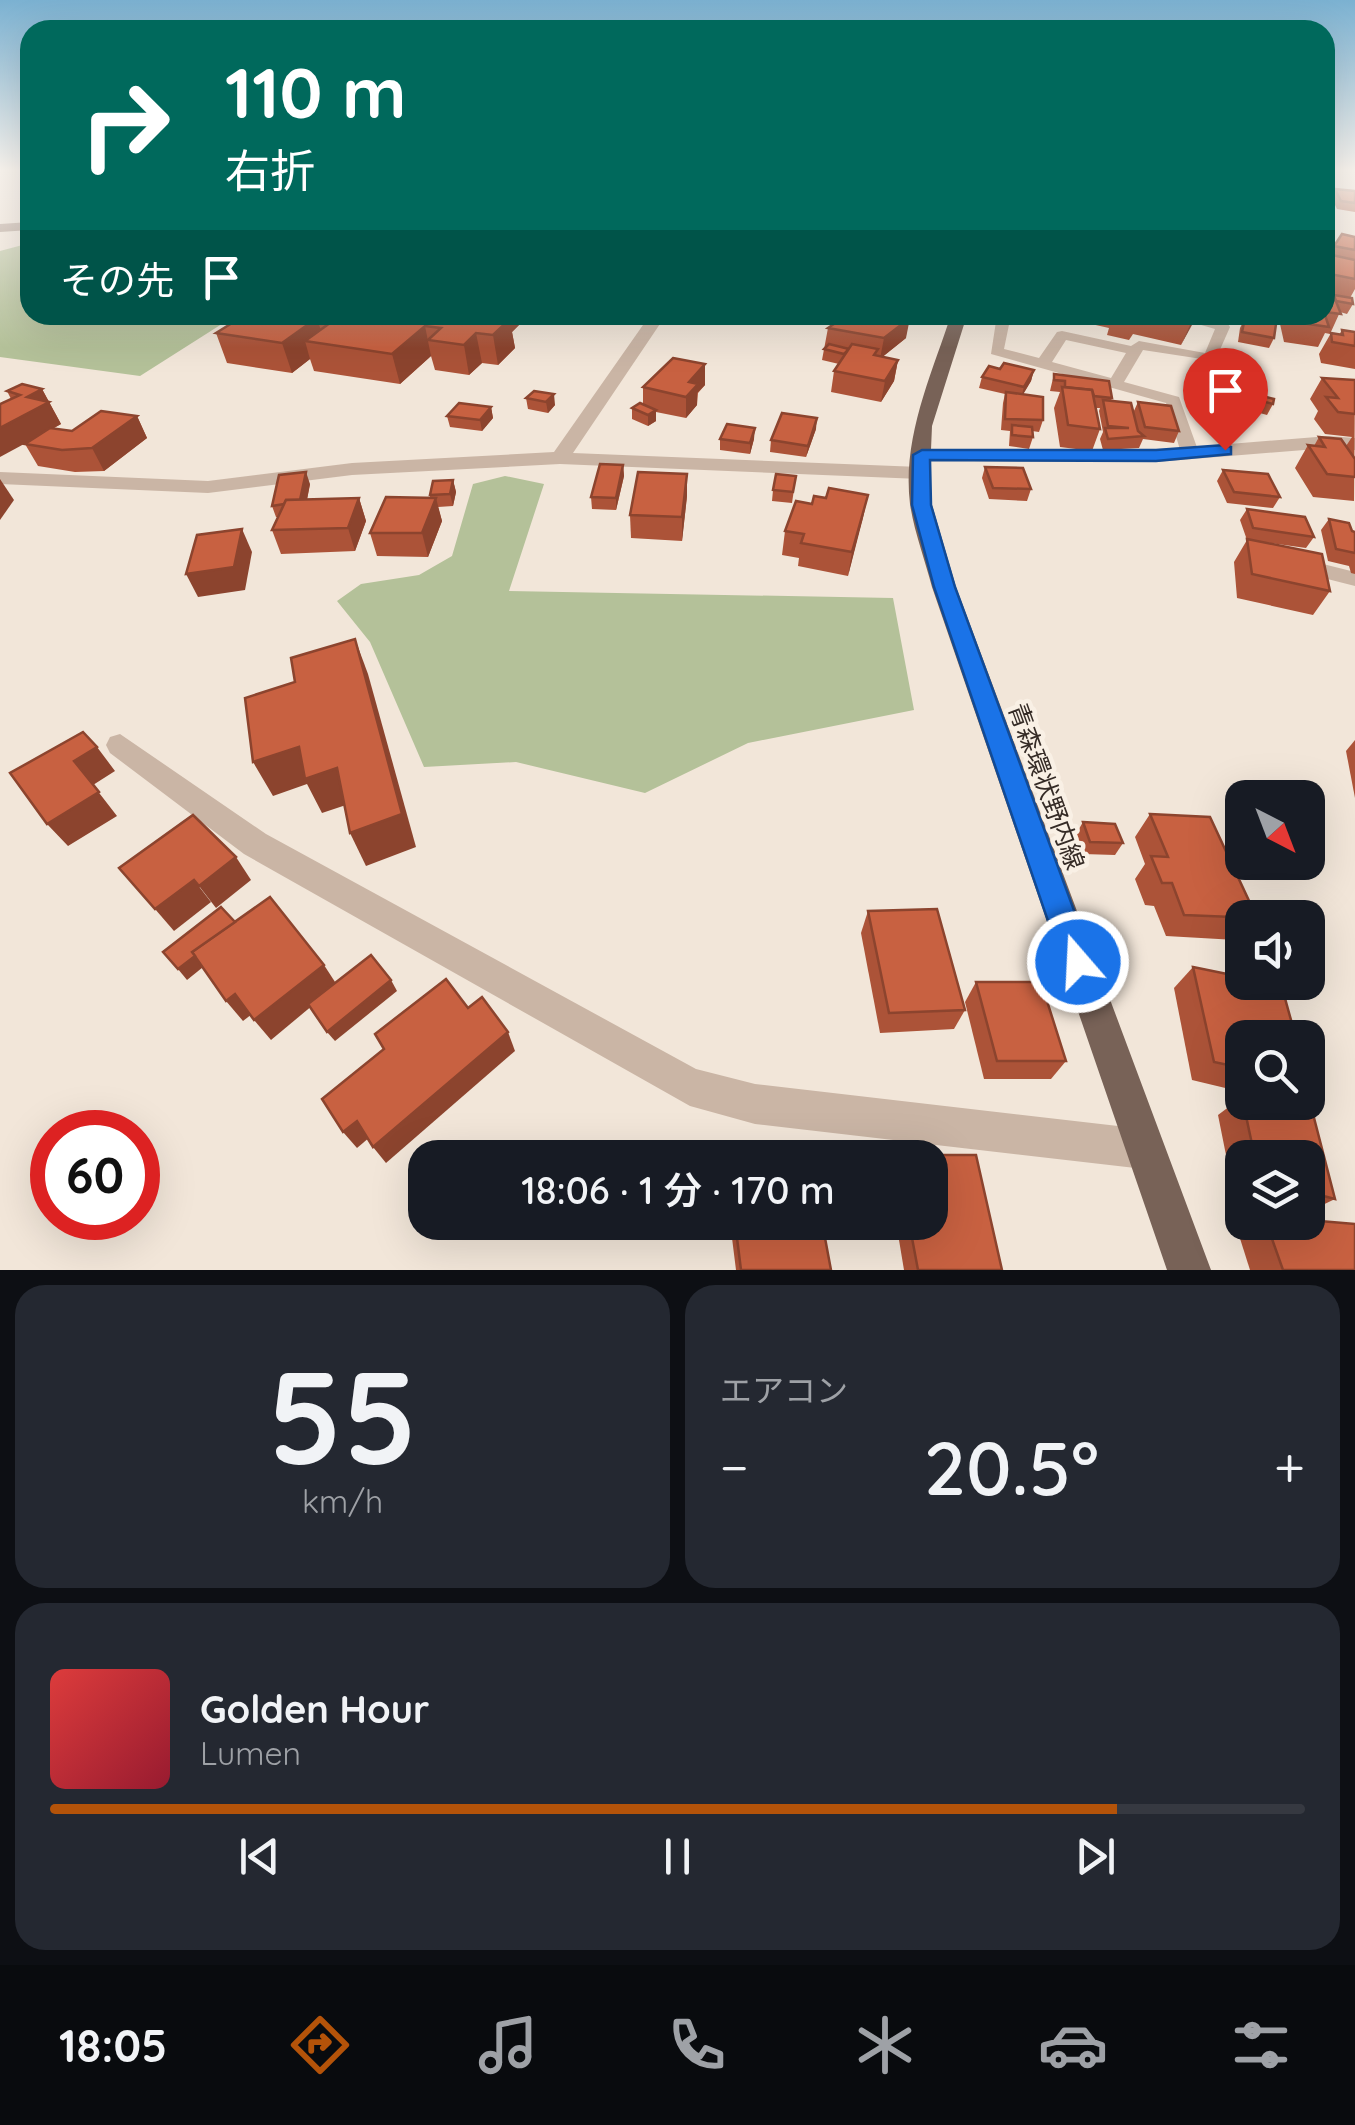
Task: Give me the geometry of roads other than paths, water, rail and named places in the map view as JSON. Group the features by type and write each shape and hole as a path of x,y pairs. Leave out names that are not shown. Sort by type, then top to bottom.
{"main road":[{"name":"青森環状野内線","path":"956,325 923,426 922,505 944,587 1189,1270"}],"street":[{"path":"560,458 651,325"},
{"path":"0,478 208,487 352,469 560,458 921,464 1355,444"},
{"path":"120,745 255,844 690,1087 754,1104 1144,1149"}],"lane":[{"path":"1002,325 996,351 1173,400 1190,453"},
{"path":"1115,384 1139,345 1210,358 1223,327 1215,325"},
{"path":"1042,364 1062,335 1135,351"},
{"path":"1273,558 1355,579"}]}
